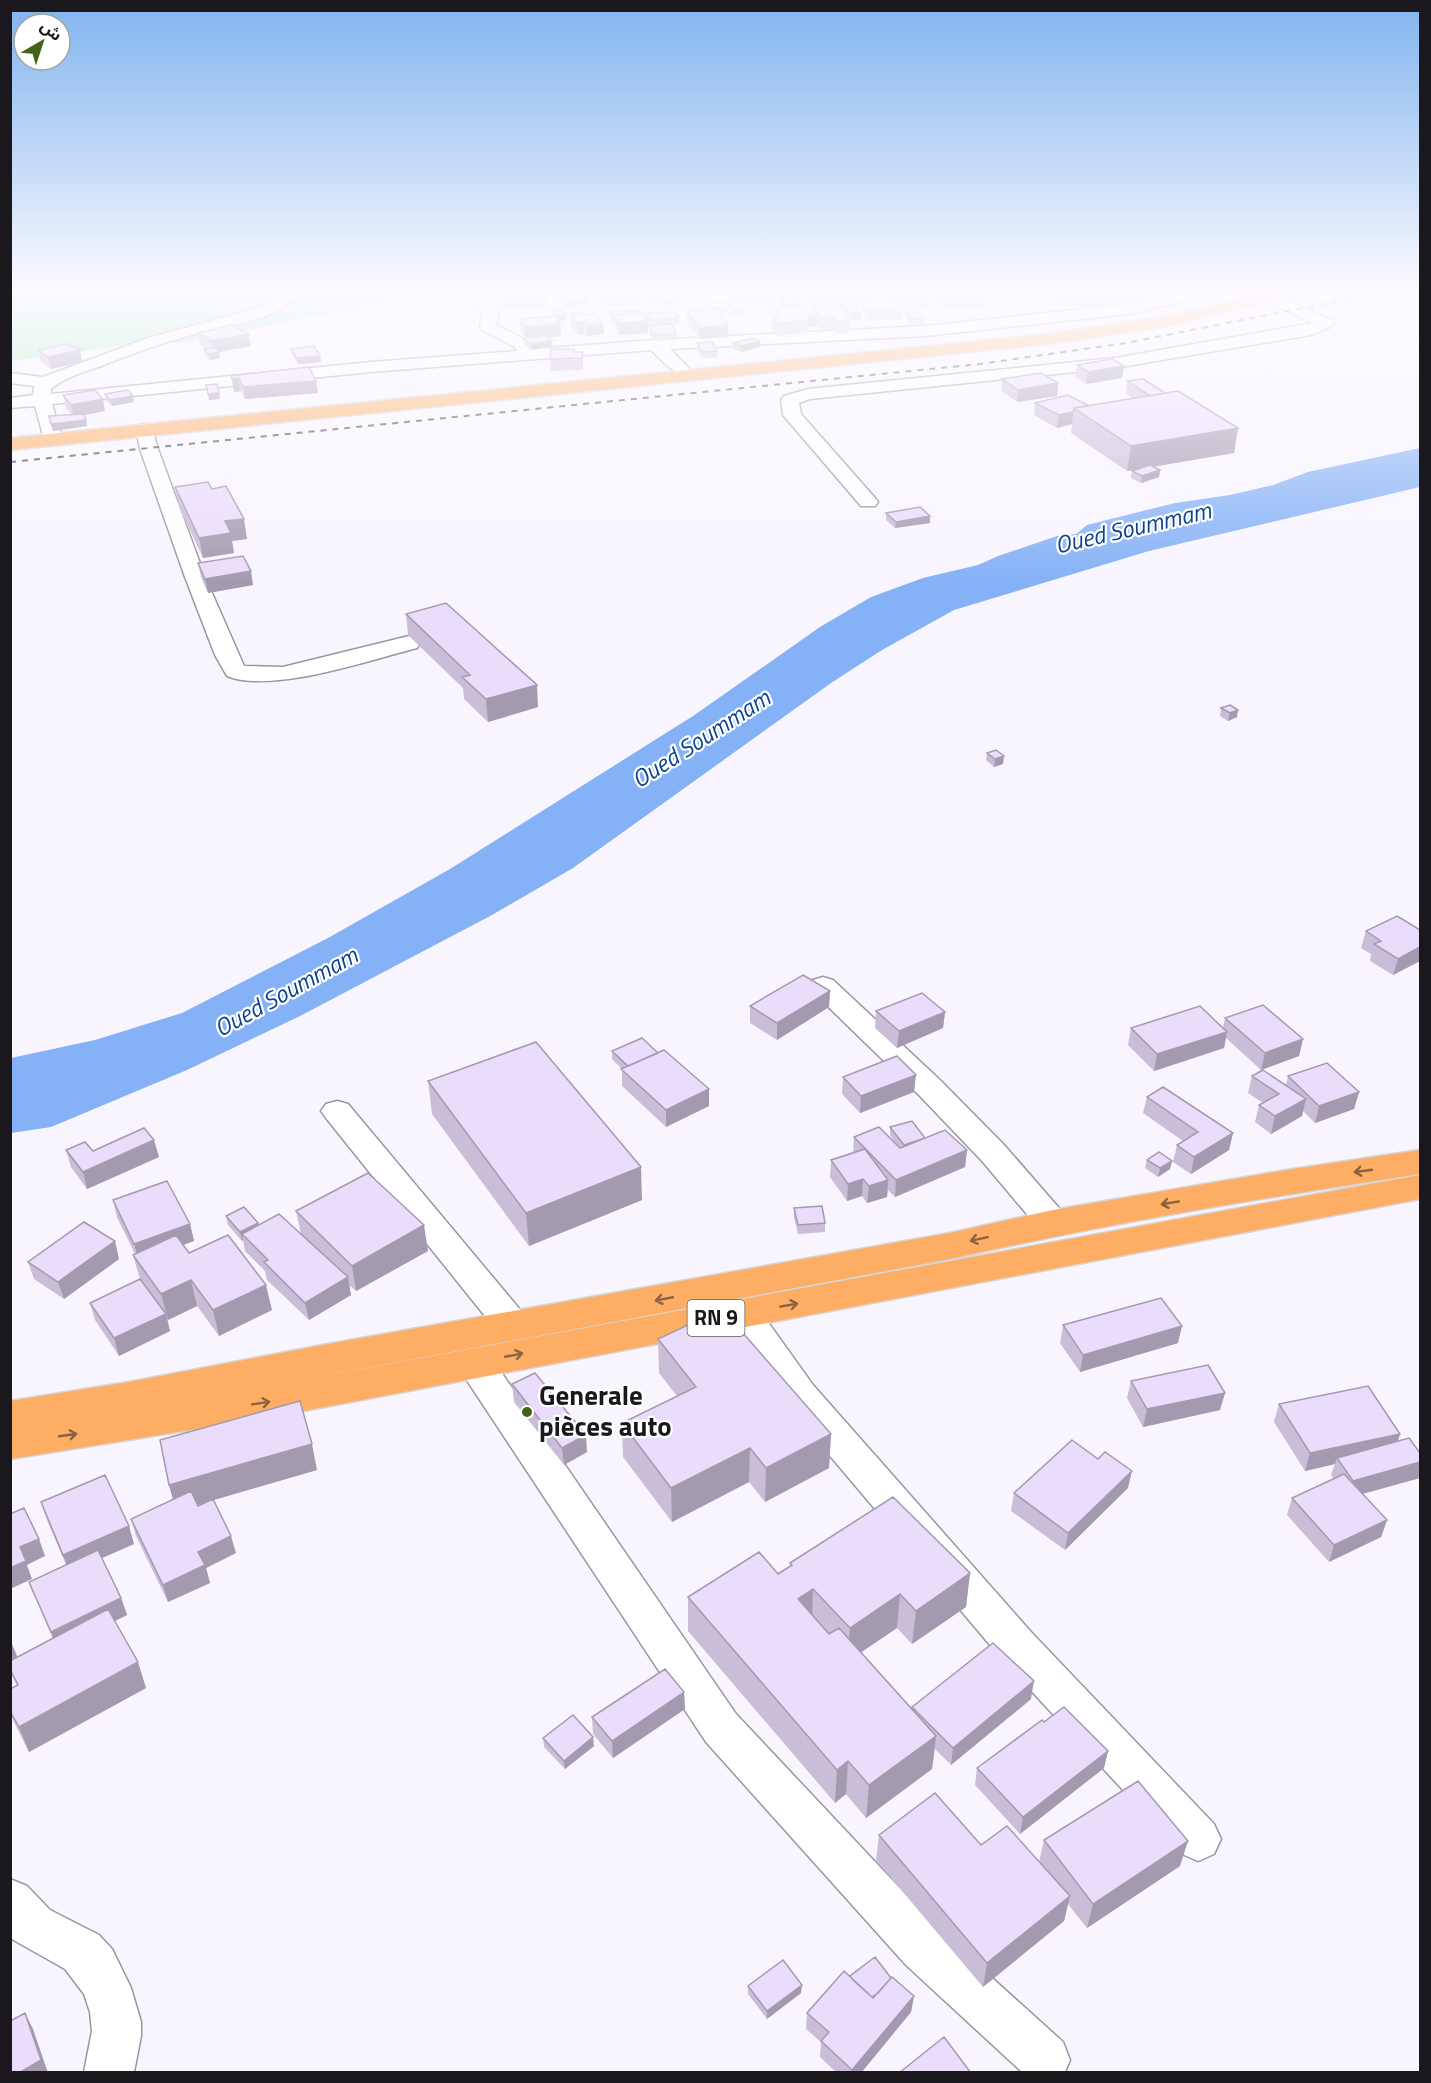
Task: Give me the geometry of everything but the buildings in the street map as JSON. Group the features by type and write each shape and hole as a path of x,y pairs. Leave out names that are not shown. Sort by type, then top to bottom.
{"highway":[{"path":"183,426 214,419 331,404 475,389"},
{"path":"10,444 560,389"},
{"name":"RN 9","path":"10,1417 129,1398 328,1359 514,1327 950,1245 1053,1223 1293,1181 1420,1162"},
{"name":"RN 9","path":"10,1443 272,1401 1420,1187"}],"street":[{"path":"42,389 42,400 53,439"},
{"path":"10,403 150,389"},
{"path":"855,389 808,394 790,400 792,415 868,502"},
{"path":"145,429 149,449 195,577 226,655 235,671 245,675 283,674 409,643"},
{"path":"823,986 930,1088 994,1154 1053,1223"},
{"path":"338,1111 514,1327"},
{"path":"744,1313 800,1395 1001,1627 1198,1839"},
{"path":"475,1363 721,1728 923,1948 1045,2060"},
{"path":"10,1902 16,1911 40,1932 84,1954 106,1984 117,2029 108,2073"}],"water":[{"name":"Oued Soummam","path":"1420,448 1420,487 1149,551 954,610 882,650 831,683 573,868 492,915 300,1016 187,1070 51,1127 11,1133 11,1058 95,1040 182,1013 328,938 450,869 693,716 820,627 871,597 923,578 978,565 1057,536 1076,534 1087,525 1175,503 1230,495 1273,485 1308,472"}],"railway":[{"path":"10,462 731,389"}],"place":[{"name":"Generale pièces auto","path":"527,1412"}]}
